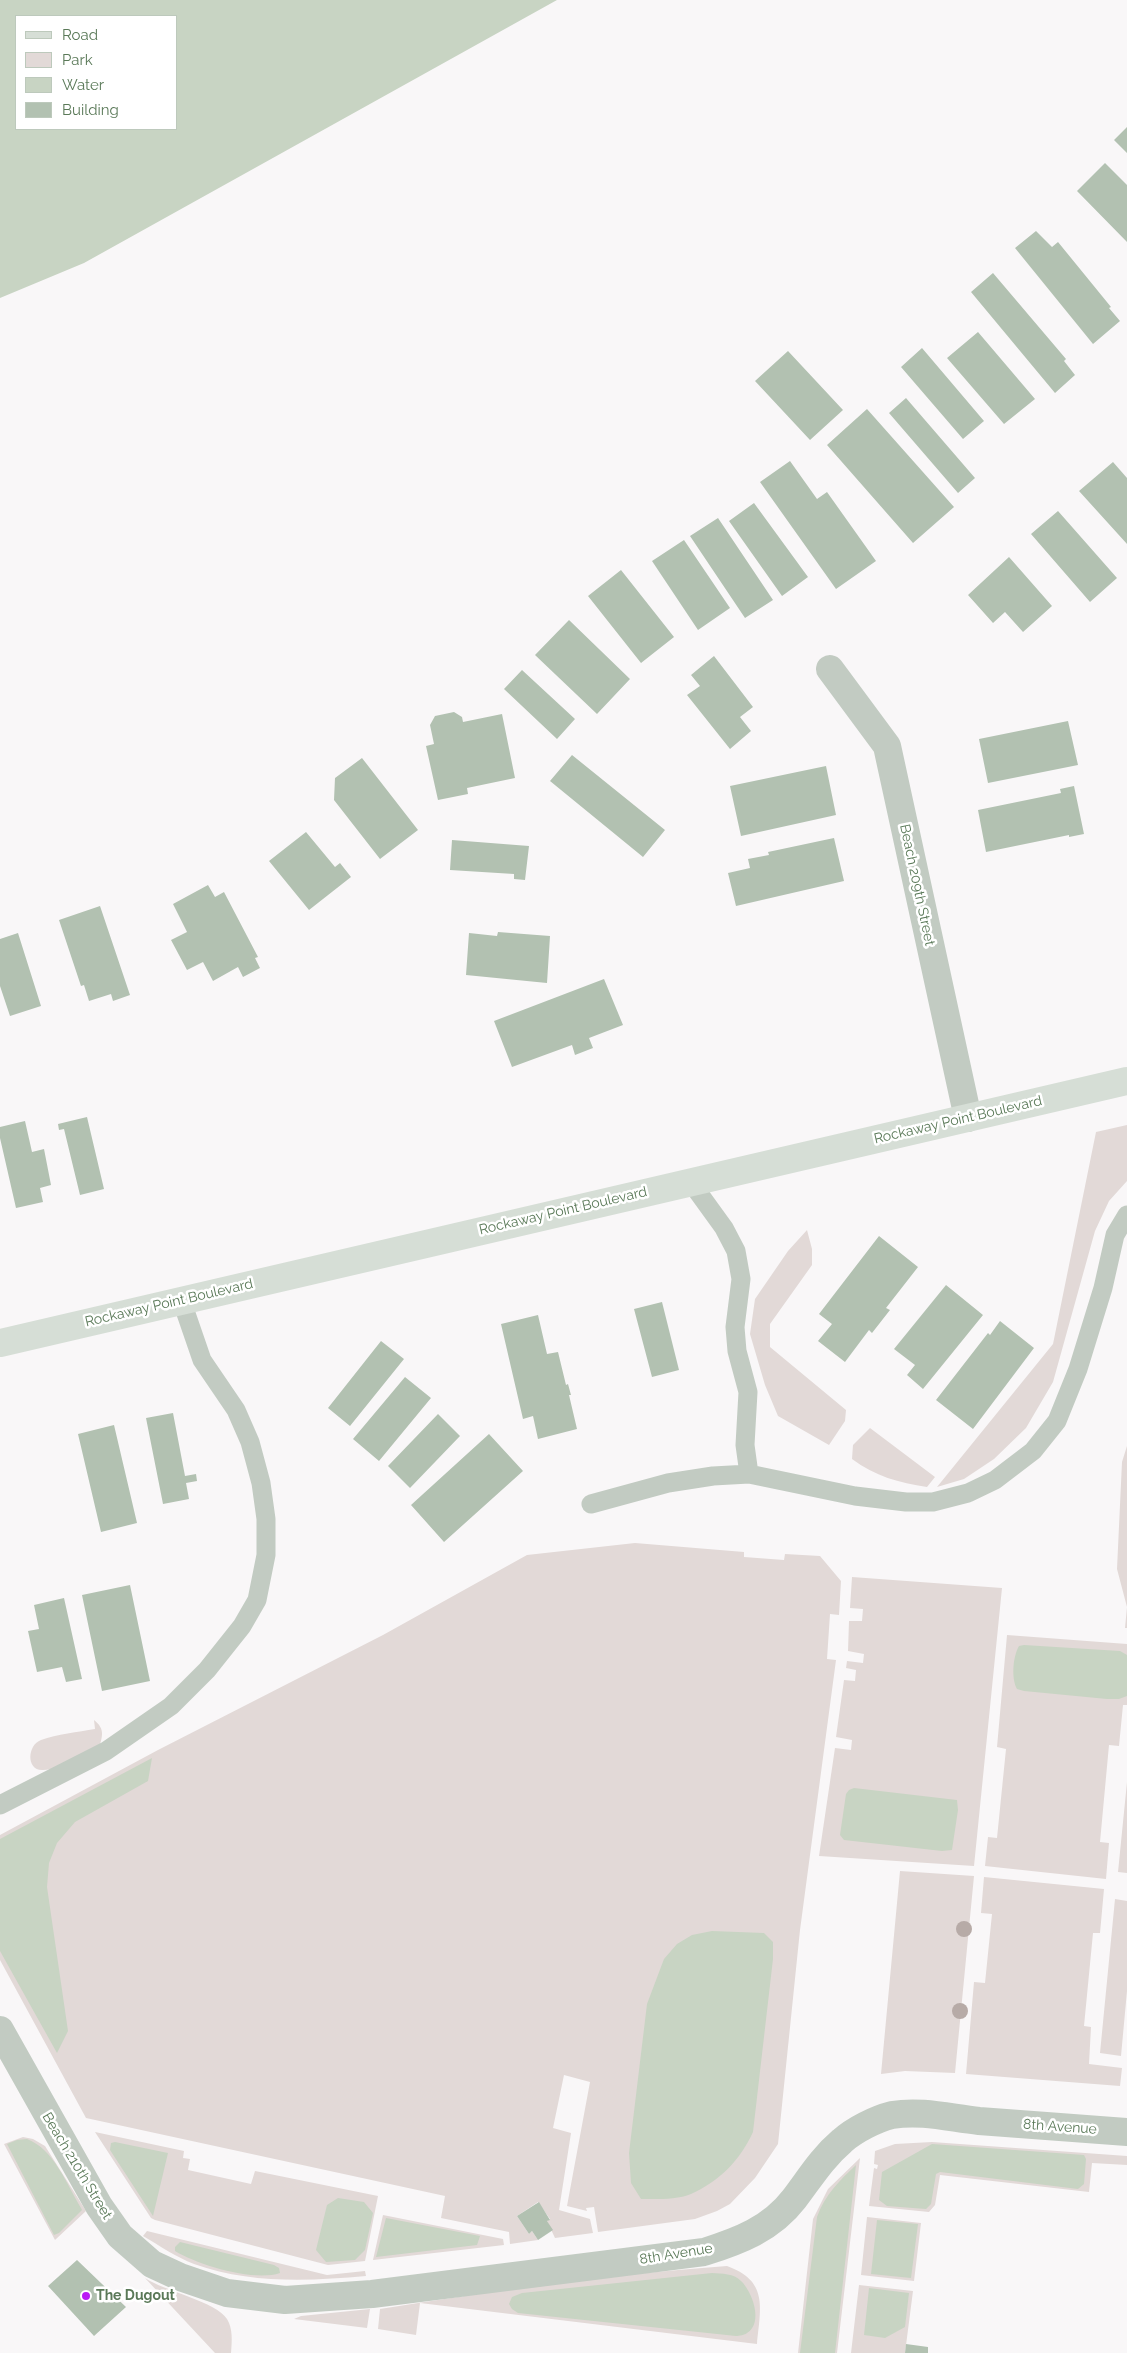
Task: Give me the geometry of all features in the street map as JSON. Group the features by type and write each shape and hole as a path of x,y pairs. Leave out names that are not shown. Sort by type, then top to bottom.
{"street":[{"name":"Beach 209th Street","path":"830,669 887,746 968,1118"},
{"name":"Rockaway Point Boulevard","path":"0,1342 1127,1081"},
{"name":"Beach 210th Street","path":"0,2030 99,2206 120,2236 152,2264 180,2278"},
{"name":"8th Avenue","path":"180,2278 227,2292 285,2300 372,2294 704,2252 732,2244 777,2218 793,2200 822,2159 844,2139 864,2127 892,2116 926,2113 977,2120 1127,2132"}],"lane":[{"path":"690,1181 724,1228 736,1251 741,1278 735,1327 737,1352 748,1392 745,1446 749,1474"},
{"path":"591,1504 668,1483 713,1476 749,1474 855,1496 906,1502 933,1502 968,1493 995,1480 1033,1451 1057,1421 1081,1360 1103,1288 1115,1235 1127,1215"},
{"path":"0,1805 106,1751 171,1706 207,1670 242,1626 257,1600 266,1555 266,1520 261,1483 250,1442 236,1410 202,1360 181,1299"}],"green space":[{"path":"1127,1125 1127,1181 1109,1201 1095,1231 1053,1382 1026,1428 994,1459 964,1479 937,1487 1053,1344 1096,1132"},
{"path":"807,1230 812,1249 812,1265 770,1324 770,1347 846,1410 845,1421 829,1445 778,1416 765,1385 750,1334 755,1299 788,1251"},
{"path":"870,1428 935,1477 927,1487 888,1478 869,1470 852,1459 853,1445"},
{"path":"1127,1446 1127,1607 1117,1569 1122,1462"},
{"path":"635,1543 744,1552 744,1557 784,1560 785,1554 820,1556 841,1581 839,1615 830,1614 827,1659 836,1660 800,1930 778,2144 755,2178 730,2204 695,2219 598,2232 594,2207 586,2208 587,2211 567,2206 590,2082 564,2075 553,2128 571,2133 559,2210 590,2219 593,2233 555,2238 547,2221 550,2219 538,2202 517,2216 529,2234 532,2231 538,2240 510,2244 509,2232 441,2218 445,2196 86,2118 0,1960 0,1835 158,1750 383,1635 527,1555"},
{"path":"852,1577 1002,1588 974,1866 819,1856 835,1748 851,1750 852,1740 836,1737 844,1680 855,1681 856,1670 846,1668 847,1661 863,1663 864,1654 848,1651 849,1621 862,1621 863,1609 850,1608"},
{"path":"1127,1607 1127,1628 1125,1628"},
{"path":"1007,1635 1127,1644 1127,1705 1123,1705 1119,1746 1109,1745 1100,1842 1109,1843 1106,1879 985,1866 988,1837 997,1838 1006,1749 997,1747"},
{"path":"94,1720 102,1731 100,1745 73,1761 50,1769 37,1769 31,1762 31,1752 36,1743 54,1736 95,1729"},
{"path":"1127,1782 1127,1873 1118,1872"},
{"path":"900,1871 974,1876 955,2073 905,2071 881,2074"},
{"path":"984,1877 1104,1889 1100,1933 1093,1933 1084,2026 1091,2027 1089,2064 1122,2068 1120,2086 966,2074 974,1982 985,1983 992,1914 981,1913"},
{"path":"1115,1899 1127,1901 1127,1991 1121,2056 1100,2053"},
{"path":"95,2132 184,2151 183,2158 190,2159 188,2170 251,2184 255,2171 378,2196 365,2261 328,2265 155,2220 151,2218"},
{"path":"23,2137 33,2139 45,2146 86,2211 55,2240 4,2144"},
{"path":"932,2142 1127,2156 1127,2165 1092,2163 1089,2192 940,2175 935,2205 929,2212 869,2206 874,2168 877,2169 878,2165 874,2164 875,2151 895,2144"},
{"path":"860,2158 837,2353 798,2353 813,2219 828,2189"},
{"path":"383,2215 503,2239 504,2245 373,2260"},
{"path":"867,2217 921,2223 914,2281 861,2275"},
{"path":"147,2231 327,2275 365,2271 366,2276 301,2280 236,2275 194,2264 181,2258 143,2236"},
{"path":"727,2266 750,2279 756,2287 760,2307 757,2344 420,2303 416,2335 378,2329 380,2309 466,2296 553,2284"},
{"path":"145,2278 213,2307 221,2313 227,2319 231,2331 231,2353 215,2353"},
{"path":"859,2285 913,2291 905,2353 851,2353"},
{"path":"370,2309 367,2328 294,2319 301,2316"}],"water":[{"path":"0,0 557,0 84,263 0,298"},
{"path":"1019,1646 1120,1651 1127,1655 1127,1696 1119,1699 1107,1699 1017,1689 1013,1673 1014,1661"},
{"path":"152,1758 148,1781 75,1822 57,1843 49,1863 47,1887 68,2031 57,2053 0,1951 0,1839"},
{"path":"854,1788 957,1800 958,1810 952,1850 942,1851 844,1840 840,1835 846,1794"},
{"path":"712,1931 764,1933 773,1942 773,1959 753,2132 742,2152 728,2169 701,2189 679,2197 641,2199 631,2183 629,2153 647,2004 664,1959 677,1944 692,1935"},
{"path":"27,2139 45,2151 52,2159 82,2210 59,2233 54,2235 7,2144"},
{"path":"115,2142 168,2153 153,2216 110,2150 111,2143"},
{"path":"932,2144 1084,2155 1086,2159 1084,2184 1078,2189 940,2172 936,2174 931,2204 926,2209 887,2206 879,2200 882,2172"},
{"path":"856,2165 835,2353 800,2353 817,2217 833,2189"},
{"path":"338,2198 364,2202 373,2213 365,2250 355,2260 326,2262 316,2250 327,2205"},
{"path":"386,2218 480,2236 477,2245 376,2257"},
{"path":"877,2220 918,2224 911,2278 871,2274"},
{"path":"180,2242 274,2265 279,2268 280,2273 256,2275 226,2271 197,2262 175,2251 175,2247"},
{"path":"712,2273 728,2274 738,2278 749,2292 755,2307 755,2322 746,2334 736,2336 518,2313 509,2304 512,2297 522,2293"},
{"path":"869,2288 909,2293 905,2327 885,2338 864,2335"}],"building":[{"path":"1127,127 1127,153 1114,140"},
{"path":"1105,163 1127,185 1127,242 1077,191"},
{"path":"1036,231 1052,247 1058,242 1111,307 1109,308 1120,321 1093,344 1015,248"},
{"path":"993,273 1066,359 1064,361 1075,375 1055,393 971,292"},
{"path":"978,332 1035,399 1004,424 947,358"},
{"path":"922,348 984,421 963,439 901,367"},
{"path":"788,351 843,410 810,440 755,381"},
{"path":"906,398 975,478 958,493 889,413"},
{"path":"867,409 954,507 913,543 827,445"},
{"path":"790,461 817,499 827,492 876,561 836,589 760,482"},
{"path":"1113,462 1127,478 1127,544 1079,491"},
{"path":"754,503 808,577 782,596 729,521"},
{"path":"1058,511 1117,578 1090,602 1031,534"},
{"path":"718,518 773,600 745,618 690,536"},
{"path":"684,540 730,608 698,630 652,561"},
{"path":"1009,557 1052,606 1023,632 1005,612 993,623 968,595"},
{"path":"621,570 674,637 641,663 588,596"},
{"path":"569,620 630,679 597,714 535,655"},
{"path":"714,656 753,707 740,717 751,731 730,749 687,695 700,686 691,675"},
{"path":"522,670 575,719 557,739 504,689"},
{"path":"454,712 462,717 463,722 502,714 515,778 467,788 468,794 438,800 426,746 434,744 430,725 435,716"},
{"path":"1068,721 1078,765 988,783 979,739"},
{"path":"572,755 665,830 643,857 550,781"},
{"path":"362,758 418,830 380,859 334,800 335,778"},
{"path":"826,766 836,815 741,836 730,786"},
{"path":"1074,786 1084,834 1069,837 1069,835 986,852 978,810 1061,793 1060,789"},
{"path":"306,832 335,867 340,863 351,877 309,910 269,861"},
{"path":"834,838 844,881 736,906 728,873 750,868 748,859 769,855 768,852"},
{"path":"452,840 529,846 525,880 514,879 514,874 450,870"},
{"path":"208,885 215,897 224,892 258,957 255,958 260,968 243,977 238,967 213,981 203,962 187,970 171,940 187,932 173,904"},
{"path":"100,906 130,995 113,1001 111,994 89,1001 84,985 81,986 59,920"},
{"path":"498,932 550,936 547,983 466,975 469,933 497,936"},
{"path":"18,933 41,1006 10,1016 0,986 0,939"},
{"path":"604,979 623,1025 589,1038 593,1048 575,1055 572,1045 512,1067 494,1021"},
{"path":"87,1117 104,1189 80,1195 64,1129 59,1130 58,1124"},
{"path":"25,1121 32,1152 44,1149 51,1185 40,1188 43,1202 16,1208 0,1138 0,1127"},
{"path":"879,1236 918,1267 886,1308 890,1310 872,1333 869,1330 845,1362 818,1341 832,1324 819,1314"},
{"path":"946,1285 983,1315 923,1389 907,1375 915,1365 894,1349"},
{"path":"662,1302 679,1370 652,1377 634,1309"},
{"path":"538,1315 547,1354 558,1352 566,1385 568,1384 571,1395 569,1395 577,1429 538,1439 533,1416 523,1419 501,1324"},
{"path":"1000,1321 1034,1348 973,1429 936,1400 988,1333 990,1335"},
{"path":"381,1341 404,1359 350,1426 328,1408"},
{"path":"405,1377 431,1398 379,1461 353,1439"},
{"path":"173,1413 185,1476 196,1474 197,1481 186,1483 189,1499 163,1504 146,1418"},
{"path":"438,1414 460,1436 410,1488 388,1466"},
{"path":"114,1425 137,1523 101,1532 78,1434"},
{"path":"489,1434 523,1471 444,1542 411,1505"},
{"path":"130,1585 150,1681 102,1691 82,1595"},
{"path":"64,1598 82,1679 66,1682 62,1667 37,1672 28,1631 39,1629 34,1605"},
{"path":"539,2202 550,2220 547,2221 553,2230 538,2240 532,2231 529,2234 517,2216"},
{"name":"The Dugout","path":"77,2260 126,2307 94,2336 48,2286"},
{"path":"906,2344 928,2347 928,2353 905,2353"}],"place":[{"name":"The Dugout","path":"86,2296"}]}
